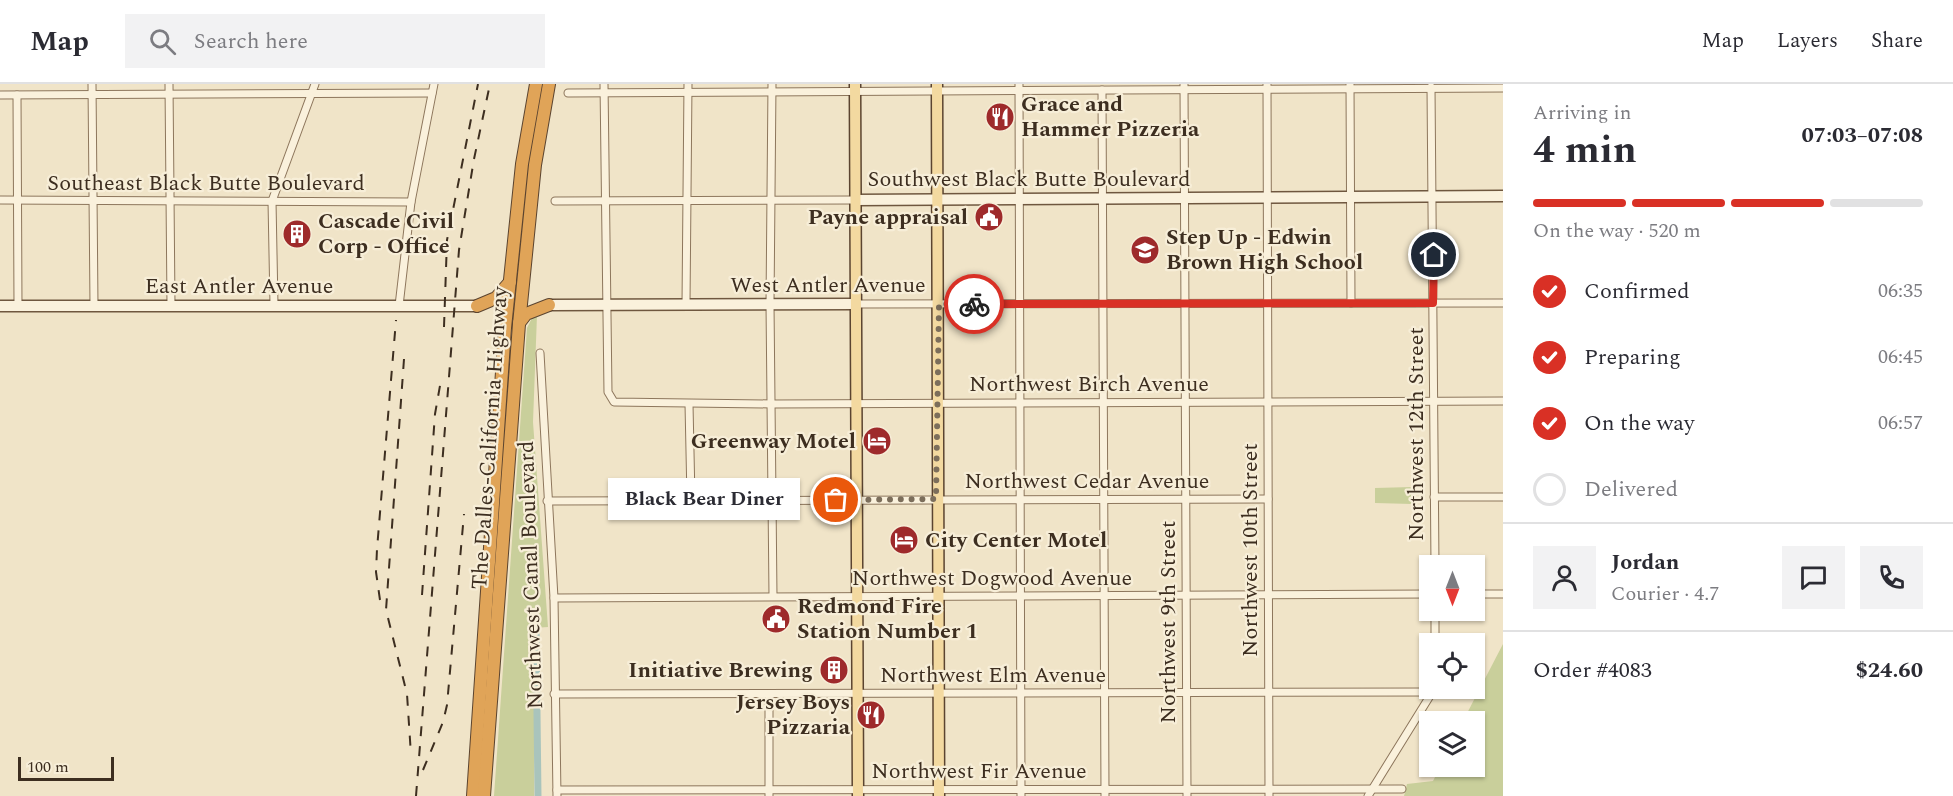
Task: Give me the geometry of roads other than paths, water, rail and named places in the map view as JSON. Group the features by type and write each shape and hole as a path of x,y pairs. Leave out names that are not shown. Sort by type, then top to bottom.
{"highway":[{"name":"The Dalles-California Highway","path":"473,796 510,282 522,164 536,84"},
{"name":"The Dalles-California Highway","path":"484,796 522,286 536,165 549,84"},
{"path":"477,306 496,298 510,282"},
{"path":"522,286 533,301 549,305"},
{"path":"519,324 526,314 549,305"},
{"path":"477,306 495,311 506,328"}],"main road":[{"path":"855,88 858,793"},
{"path":"937,88 939,304 936,499 940,793"}],"street":[{"path":"93,84 94,306"},
{"path":"169,84 171,305"},
{"path":"274,305 272,201 315,84"},
{"path":"399,306 411,202 434,84"},
{"path":"604,84 608,306"},
{"path":"686,304 688,84"},
{"path":"568,93 688,93 772,88 1019,87 1102,90 1350,86 1503,88"},
{"path":"1350,86 1351,303"},
{"name":"Northwest 12th Street","path":"1431,86 1434,196 1435,555"},
{"path":"1019,87 1021,793"},
{"name":"Northwest 9th Street","path":"1184,87 1187,793"},
{"name":"Northwest 10th Street","path":"1267,87 1269,793"},
{"path":"0,95 169,93 261,88 311,93 432,93"},
{"path":"772,88 770,304 773,596"},
{"path":"1102,90 1105,793"},
{"path":"17,95 18,306"},
{"name":"Southwest Black Butte Boulevard","path":"555,201 1503,196"},
{"name":"Southeast Black Butte Boulevard","path":"0,200 170,199 411,202"},
{"name":"West Antler Avenue","path":"549,305 1503,303"},
{"name":"East Antler Avenue","path":"0,306 477,306"},
{"name":"Northwest Birch Avenue","path":"608,306 608,392 614,402 772,404 1503,400"},
{"name":"Northwest Canal Boulevard","path":"540,354 554,598 557,793"},
{"path":"689,404 691,499"},
{"path":"1434,497 1503,496"},
{"name":"Northwest Cedar Avenue","path":"547,501 1268,499"},
{"name":"Northwest Dogwood Avenue","path":"554,598 1419,594"},
{"path":"1485,594 1503,594"},
{"name":"Northwest Elm Avenue","path":"554,694 1268,693 1419,690"},
{"path":"769,694 769,793"},
{"path":"1370,793 1427,699"},
{"name":"Northwest Fir Avenue","path":"557,793 1370,793 1402,789"}],"waterway":[{"path":"536,628 538,796"}],"railway":[{"path":"444,327 447,240 478,84"},
{"path":"416,796 459,250 474,159 490,84"},
{"path":"380,600 376,572 377,549 396,320"},
{"path":"404,359 386,610 407,694 411,755"},
{"path":"422,595 435,414 441,380"},
{"path":"423,770 443,722 447,705 464,514"}],"place":[{"name":"Grace and Hammer Pizzeria","path":"1000,117"},
{"name":"Payne appraisal","path":"989,217"},
{"name":"Cascade Civil Corp - Office","path":"297,234"},
{"name":"Step Up - Edwin Brown High School","path":"1145,250"},
{"name":"Greenway Motel","path":"877,441"},
{"name":"Black Bear Diner","path":"836,500"},
{"name":"City Center Motel","path":"904,540"},
{"name":"Redmond Fire Station Number 1","path":"776,619"},
{"name":"Initiative Brewing","path":"834,670"},
{"name":"Jersey Boys Pizzaria","path":"871,715"}]}
